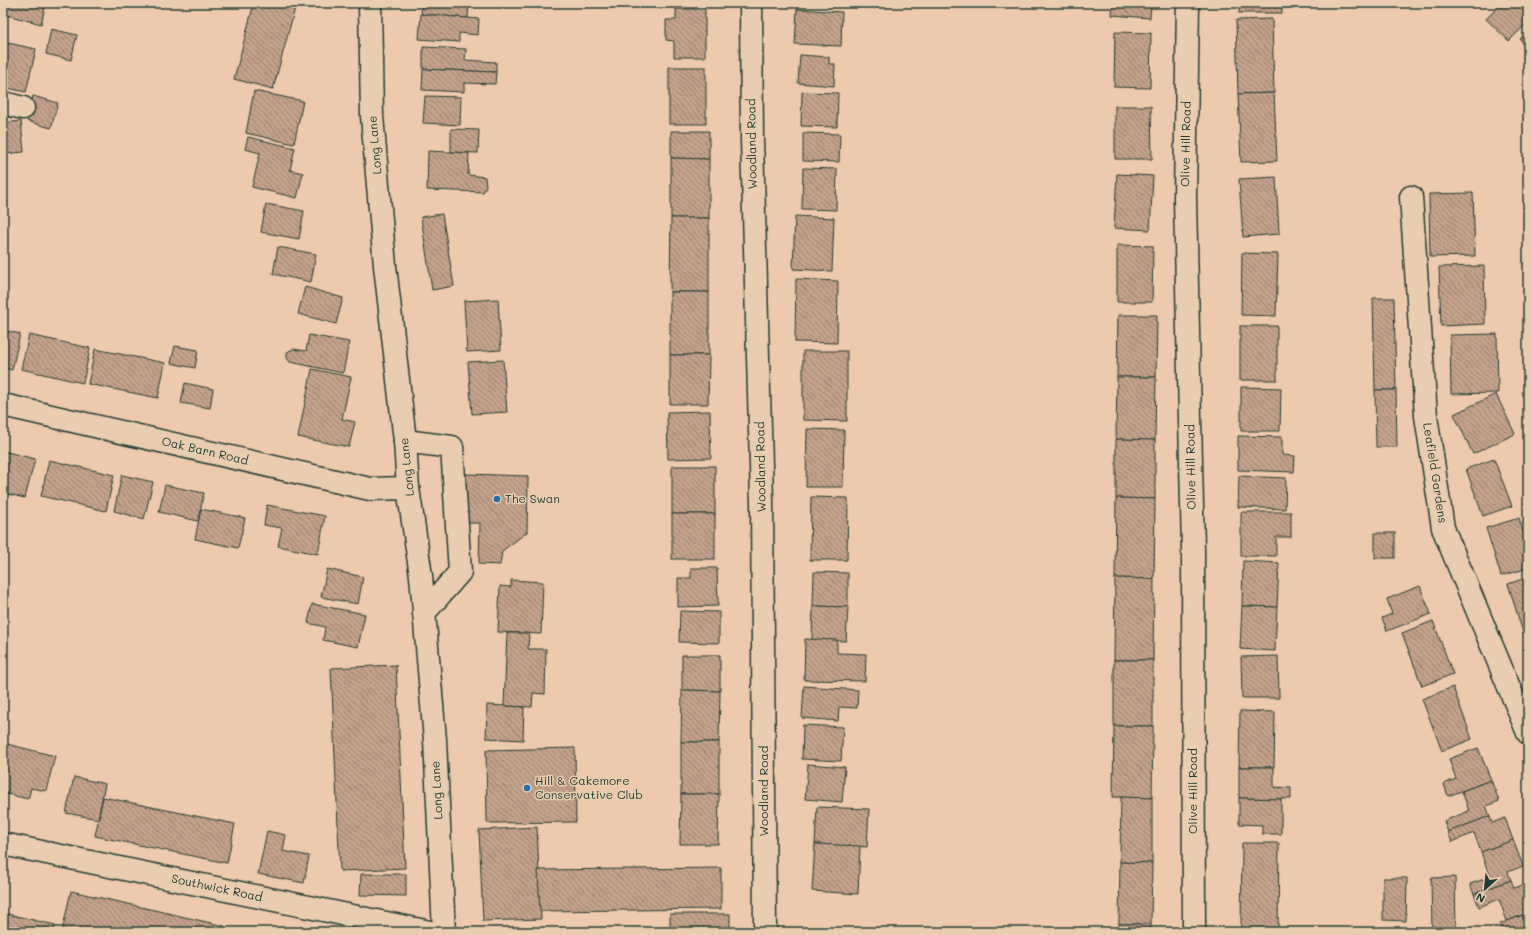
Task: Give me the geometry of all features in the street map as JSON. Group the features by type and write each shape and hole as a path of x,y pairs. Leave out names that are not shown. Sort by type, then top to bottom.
{"street":[{"name":"Long Lane","path":"370,3 372,116 385,266 408,488 421,576 435,740 444,932"},
{"name":"Woodland Road","path":"751,3 752,140 762,501 764,932"},
{"name":"Olive Hill Road","path":"1188,3 1185,199 1193,550 1194,932"},
{"name":"Leafield Gardens","path":"1411,197 1426,416 1443,528 1528,734"},
{"name":"Oak Barn Road","path":"3,405 370,489 408,488"},
{"path":"404,441 452,447 460,572 424,613"},
{"name":"Southwick Road","path":"3,844 430,932"}],"building":[{"path":"4,3 46,3 41,24 3,14"},
{"path":"254,3 277,3 295,8 273,89 234,79"},
{"path":"422,3 469,3 468,18 421,14"},
{"path":"793,3 839,3 838,5"},
{"path":"1113,3 1151,3 1150,18 1112,15"},
{"path":"1239,3 1282,3 1282,13 1239,13"},
{"path":"1502,3 1528,3 1528,22 1509,41 1486,19"},
{"path":"676,9 705,9 705,57 674,57 674,41 666,40 666,20 676,20"},
{"path":"797,9 842,12 841,46 795,44"},
{"path":"421,14 479,19 478,35 459,33 459,42 419,39"},
{"path":"1272,19 1274,93 1238,94 1236,20"},
{"path":"51,29 77,35 71,60 46,54"},
{"path":"1528,31 1528,48 1520,39"},
{"path":"1115,32 1151,33 1150,88 1114,87"},
{"path":"3,42 36,49 26,92 3,87"},
{"path":"423,47 466,49 465,60 496,62 496,72 423,69"},
{"path":"800,55 829,57 829,64 835,64 834,86 798,83"},
{"path":"669,67 706,67 706,124 669,124"},
{"path":"423,69 496,72 495,84 464,83 464,92 422,90"},
{"path":"254,91 303,101 294,144 246,133"},
{"path":"802,92 838,93 837,127 801,126"},
{"path":"1274,93 1277,161 1241,162 1238,94"},
{"path":"33,96 58,103 51,128 27,121"},
{"path":"425,96 461,97 460,125 423,123"},
{"path":"1115,106 1151,106 1152,159 1115,159"},
{"path":"21,121 24,152 3,154 3,123"},
{"path":"451,129 479,130 478,153 451,152"},
{"path":"671,131 709,131 709,159 671,158"},
{"path":"803,133 840,134 839,162 803,161"},
{"path":"248,137 295,148 290,170 303,173 297,198 252,187 260,153 245,149"},
{"path":"428,151 469,153 468,175 485,177 486,186 483,192 427,190"},
{"path":"671,158 709,159 709,218 671,218"},
{"path":"803,168 837,169 836,210 802,209"},
{"path":"1117,174 1153,176 1150,230 1114,228"},
{"path":"1276,177 1279,234 1243,237 1239,179"},
{"path":"1473,193 1475,256 1430,257 1429,194"},
{"path":"266,204 304,211 299,239 261,232"},
{"path":"442,214 454,286 432,290 421,217"},
{"path":"795,216 834,218 832,271 793,269"},
{"path":"671,218 709,218 709,292 670,292"},
{"path":"1117,245 1153,246 1152,302 1117,302"},
{"path":"278,247 316,254 311,282 273,274"},
{"path":"1242,253 1278,254 1276,316 1241,315"},
{"path":"1484,266 1485,324 1441,326 1439,267"},
{"path":"796,279 838,281 837,343 795,342"},
{"path":"305,287 343,298 336,324 298,314"},
{"path":"670,292 709,292 709,355 670,355"},
{"path":"1373,298 1394,298 1396,390 1375,390"},
{"path":"498,299 501,350 467,352 464,301"},
{"path":"1118,315 1157,315 1156,377 1117,377"},
{"path":"1240,326 1277,326 1277,380 1240,380"},
{"path":"3,330 20,334 12,370 3,368"},
{"path":"1497,334 1498,393 1451,394 1450,335"},
{"path":"29,335 90,348 83,383 21,369"},
{"path":"309,335 349,342 343,373 290,362 287,358 287,352 293,349 306,351"},
{"path":"175,346 198,350 195,368 171,363"},
{"path":"95,349 165,363 158,398 88,384"},
{"path":"803,351 847,351 847,421 803,420"},
{"path":"670,355 709,355 708,404 670,404"},
{"path":"503,360 507,412 472,414 468,362"},
{"path":"312,369 351,377 342,419 355,422 349,447 298,437"},
{"path":"1117,377 1156,377 1155,440 1116,439"},
{"path":"185,383 213,389 210,408 181,403"},
{"path":"1241,387 1281,388 1280,431 1241,431"},
{"path":"1375,390 1396,390 1397,447 1376,447"},
{"path":"1496,394 1515,434 1473,454 1454,414"},
{"path":"710,411 711,458 668,459 667,412"},
{"path":"807,429 844,430 843,487 806,487"},
{"path":"1238,436 1282,437 1282,455 1295,456 1294,472 1238,470"},
{"path":"1116,439 1155,440 1155,499 1116,498"},
{"path":"3,451 35,459 25,498 3,493"},
{"path":"1494,459 1512,506 1483,516 1466,469"},
{"path":"49,460 114,475 106,511 41,496"},
{"path":"672,466 715,466 715,514 672,514"},
{"name":"The Swan","path":"466,474 528,476 527,532 502,551 500,565 479,564 480,523 466,523"},
{"path":"122,475 153,482 144,519 114,511"},
{"path":"1239,476 1286,478 1285,509 1238,507"},
{"path":"165,485 204,493 198,521 159,512"},
{"path":"811,497 848,498 847,560 810,560"},
{"path":"1116,498 1155,499 1154,579 1115,578"},
{"path":"267,505 325,516 318,554 278,546 282,528 264,525"},
{"path":"201,509 245,518 238,548 195,539"},
{"path":"1241,512 1291,512 1291,537 1276,537 1276,556 1241,556"},
{"path":"672,514 715,514 715,559 672,559"},
{"path":"1519,518 1528,548 1528,568 1501,576 1486,528"},
{"path":"1375,533 1395,533 1395,558 1375,558"},
{"path":"1243,561 1279,563 1277,607 1242,606"},
{"path":"691,568 717,568 718,606 678,607 678,578 691,578"},
{"path":"327,569 363,577 358,604 321,597"},
{"path":"814,572 848,573 848,607 813,606"},
{"path":"1528,577 1528,642 1526,642 1508,584"},
{"path":"1115,578 1154,579 1153,660 1114,660"},
{"path":"511,580 543,582 541,634 498,632 500,586 511,587"},
{"path":"1420,586 1431,614 1387,631 1382,618 1392,614 1387,599"},
{"path":"312,604 365,614 358,647 323,640 325,627 308,623"},
{"path":"813,606 848,607 846,641 812,640"},
{"path":"1242,606 1277,607 1275,651 1240,649"},
{"path":"680,611 719,612 719,643 679,642"},
{"path":"1433,621 1453,674 1422,686 1402,633"},
{"path":"507,633 529,633 528,649 546,649 545,694 533,693 532,707 504,706"},
{"path":"805,639 837,640 837,653 866,654 865,681 804,680"},
{"path":"682,655 720,655 720,691 682,690"},
{"path":"1278,656 1279,698 1242,698 1241,657"},
{"path":"1114,660 1153,660 1153,726 1114,726"},
{"path":"396,665 405,868 340,871 331,668"},
{"path":"804,686 858,690 857,708 839,707 838,721 802,718"},
{"path":"1453,687 1472,739 1442,751 1422,699"},
{"path":"682,690 720,691 719,742 681,742"},
{"path":"487,705 524,707 523,740 486,738"},
{"path":"1240,711 1275,712 1274,767 1239,767"},
{"path":"803,725 843,727 841,761 802,759"},
{"path":"1114,726 1153,726 1152,798 1113,797"},
{"path":"681,742 719,742 719,794 681,794"},
{"path":"3,743 55,756 46,791 31,788 28,799 3,793"},
{"path":"575,748 576,822 487,823 486,750"},
{"path":"1478,748 1491,780 1448,796 1444,784 1456,779 1449,759"},
{"path":"808,764 845,767 842,802 805,799"},
{"path":"1239,767 1274,767 1274,787 1291,788 1291,799 1239,798"},
{"path":"74,777 105,784 98,819 66,813"},
{"path":"1491,780 1499,801 1486,806 1490,816 1448,832 1444,821 1469,811 1462,791"},
{"path":"681,794 719,794 718,844 680,844"},
{"path":"103,797 235,824 227,863 95,836"},
{"path":"1121,797 1152,798 1152,863 1120,862"},
{"path":"1239,798 1281,799 1281,834 1262,834 1262,825 1239,824"},
{"path":"817,807 869,809 867,847 815,844"},
{"path":"1490,816 1492,823 1505,818 1513,840 1481,852 1474,833 1452,842 1448,832"},
{"path":"537,827 541,919 483,921 479,830"},
{"path":"267,831 286,835 283,851 309,856 304,883 258,874"},
{"path":"1513,840 1523,866 1508,872 1511,880 1474,894 1470,884 1490,877 1481,852"},
{"path":"1242,843 1279,843 1278,932 1241,932"},
{"path":"815,844 860,846 858,894 812,891"},
{"path":"1120,862 1152,863 1151,924 1119,924"},
{"path":"721,868 721,909 540,911 538,870"},
{"path":"361,874 406,874 406,896 360,895"},
{"path":"1455,877 1456,932 1432,932 1431,878"},
{"path":"1383,878 1407,878 1406,921 1383,920"},
{"path":"1511,880 1514,888 1528,882 1528,913 1507,921 1499,899 1479,907 1474,894"},
{"path":"71,891 224,926 223,932 62,932"},
{"path":"3,913 55,925 54,932 3,932"},
{"path":"1528,913 1528,932 1503,932 1500,924"},
{"path":"670,914 730,914 730,932 670,932"},
{"path":"1119,924 1151,924 1151,932 1119,932"}],"place":[{"name":"The Swan","path":"497,499"},
{"name":"Hill & Cakemore Conservative Club","path":"527,788"}]}
